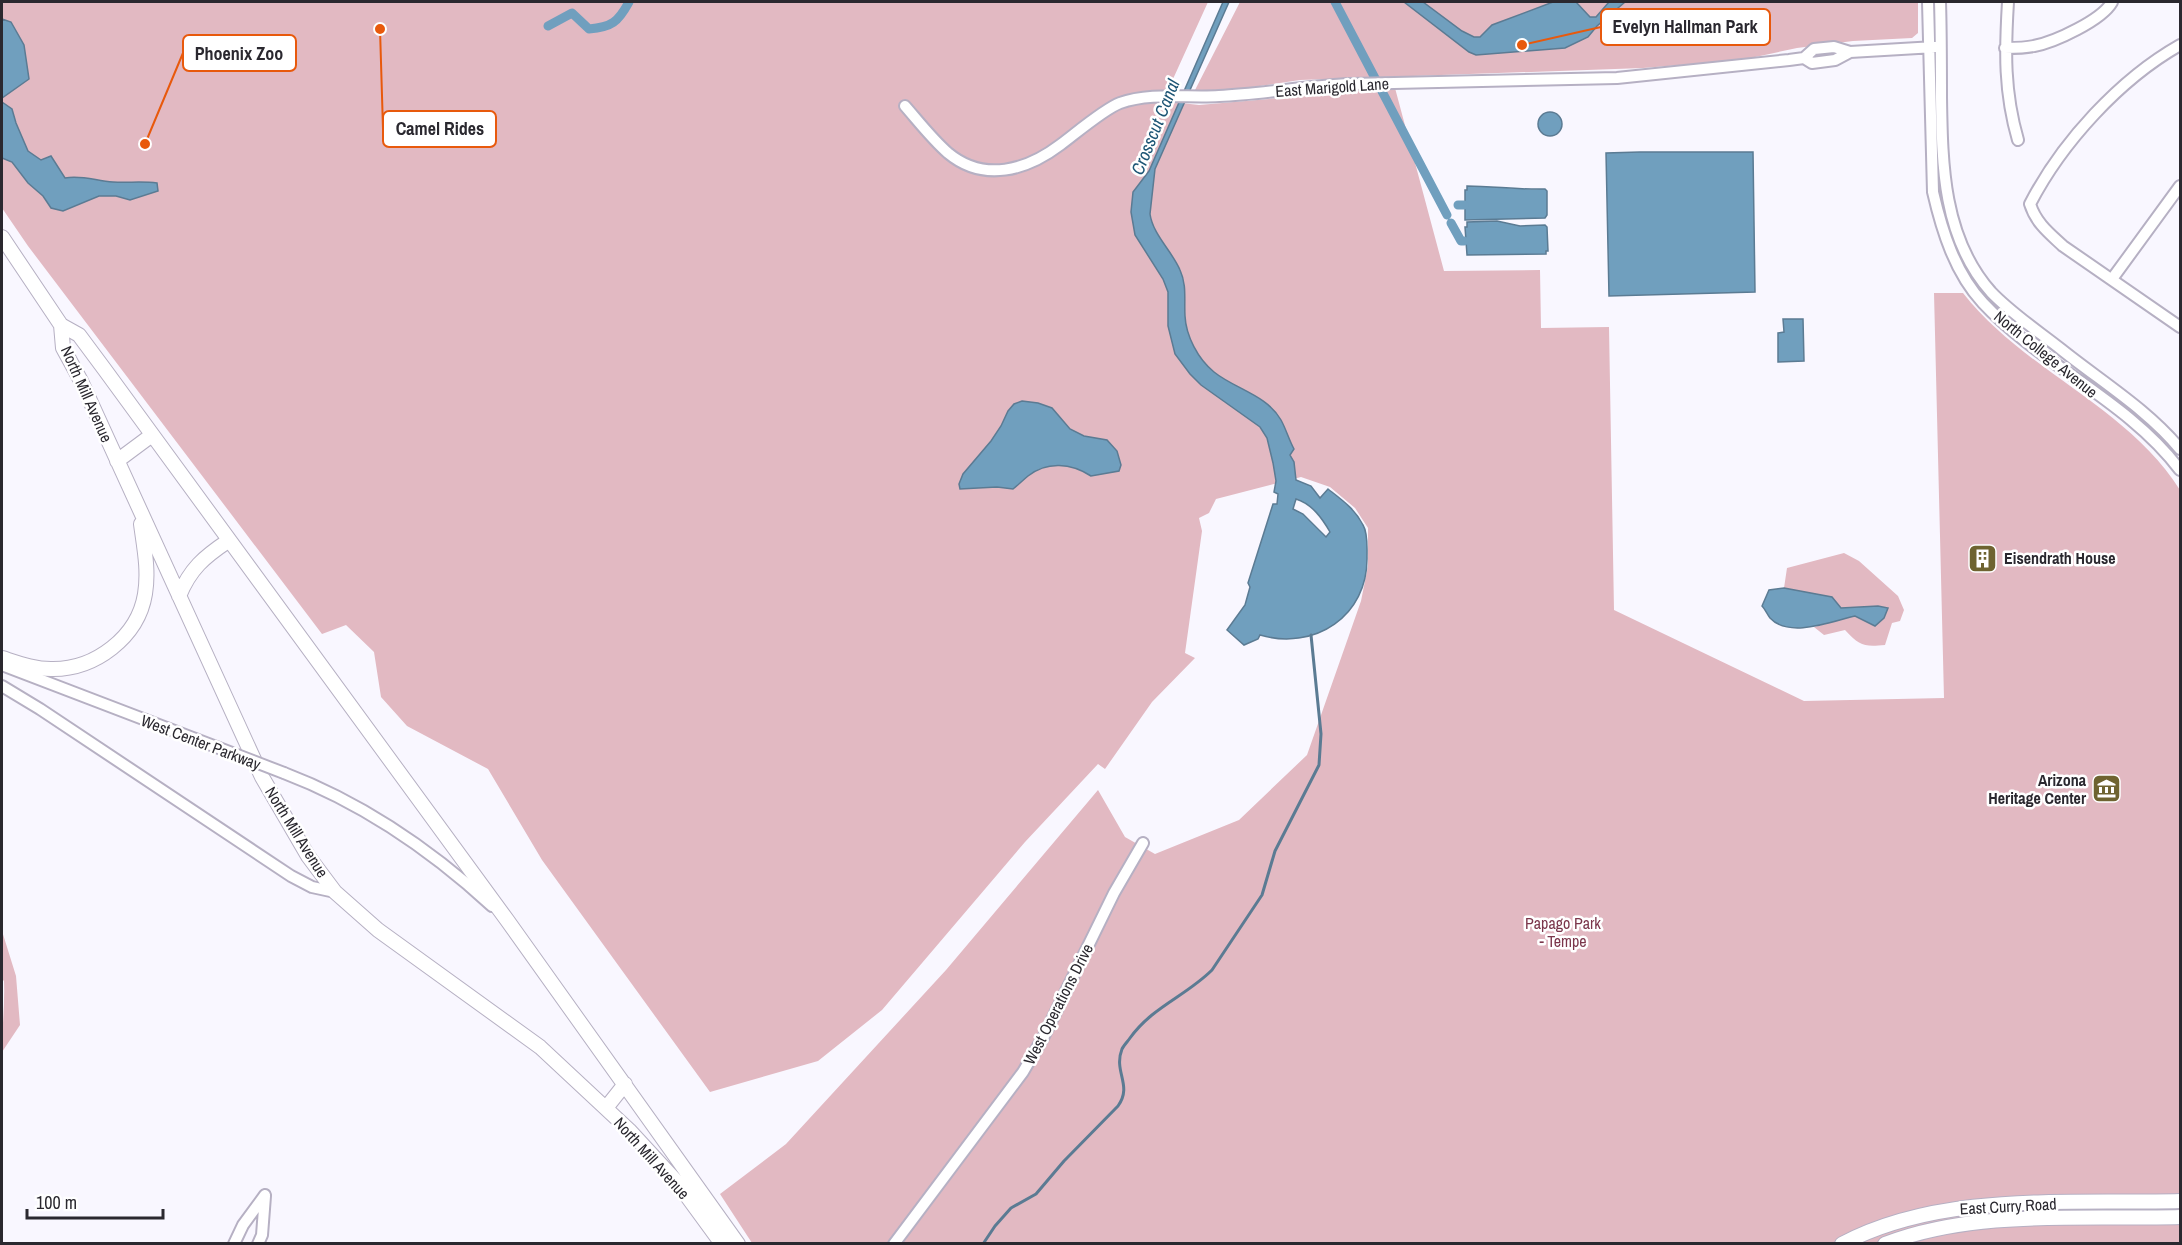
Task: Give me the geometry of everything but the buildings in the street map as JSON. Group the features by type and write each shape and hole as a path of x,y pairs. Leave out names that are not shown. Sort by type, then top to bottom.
{"main road":[{"name":"North Mill Avenue","path":"2,237 61,325 79,335 507,920 738,1244"},
{"name":"North Mill Avenue","path":"61,325 63,348 262,777 308,856 336,892 378,930 540,1047 606,1108 676,1181 722,1244"},
{"path":"117,461 152,435"},
{"path":"2,658 45,669 66,668 99,657 120,640 138,616 146,590 146,562 139,510"},
{"path":"179,596 192,571 210,553 228,541"},
{"path":"606,1108 625,1084"},
{"name":"East Curry Road","path":"1842,1244 1888,1224 1943,1210 2015,1204 2181,1201"},
{"name":"East Curry Road","path":"1885,1244 1924,1231 1973,1223 2181,1217"}],"street":[{"name":"North College Avenue","path":"1928,2 1933,192 1949,247 1964,275 1982,302 2007,325 2072,377 2132,420 2170,456 2181,470"},
{"name":"North College Avenue","path":"1940,2 1945,184 1951,216 1974,269 1992,292 2014,312 2151,419 2180,448"},
{"path":"2008,2 2006,48 2008,104 2018,140"},
{"path":"2006,48 2035,46 2050,42 2099,15 2110,4"},
{"path":"2181,45 2124,84 2096,112 2067,149 2031,204 2034,217 2048,233 2181,327"},
{"name":"East Marigold Lane","path":"905,106 950,154 970,165 991,171 1012,170 1044,158 1119,104 1161,96 1218,96 1350,84 1617,78 1663,75 1804,58 1814,49 1834,47 1850,52 1941,47"},
{"path":"2112,279 2173,193 2181,186"},
{"path":"2170,456 2180,448"},
{"name":"West Center Parkway","path":"2,665 334,794 399,832 443,863 507,920"},
{"path":"2,686 291,876 312,887 336,892"},
{"name":"West Operations Drive","path":"894,1244 1023,1072 1044,1036 1114,893 1143,843"},
{"path":"234,1244 243,1226 265,1195 262,1235 258,1244"}],"green space":[{"name":"Papago Park - Tempe","path":"2,2 1208,2 1163,101 1199,105 1395,88 1444,271 1540,270 1541,328 1609,327 1614,610 1804,701 1944,698 1934,293 1963,293 2015,345 2104,411 2132,435 2158,461 2180,490 2180,1243 752,1243 720,1194 786,1144 946,970 1098,790 1125,837 1155,854 1239,820 1307,755 1361,601 1368,566 1368,528 1355,508 1330,487 1301,477 1216,499 1209,513 1199,518 1202,531 1185,653 1195,658 1152,702 1105,769 1098,764 1025,842 882,1010 818,1061 710,1092 542,860 488,769 407,726 381,697 374,652 346,625 322,634 28,246 2,208"},
{"path":"1240,2 1918,2 1918,33 1912,38 1853,41 1797,48 1741,60 1643,68 1300,80 1246,88 1194,92"},
{"path":"1844,553 1859,561 1898,596 1904,610 1900,621 1892,623 1885,645 1863,644 1845,630 1824,635 1814,627 1855,616 1884,618 1888,608 1878,606 1841,608 1784,588 1787,568"},
{"path":"2,931 16,976 20,1025 2,1052 4,981 2,979"}],"water":[{"path":"1223,2 1229,2 1155,169 1150,214 1155,229 1177,263 1182,276 1186,324 1190,339 1198,354 1208,367 1222,378 1259,398 1275,411 1294,449 1290,455 1294,462 1296,480 1311,486 1320,498 1328,489 1352,509 1365,528 1367,557 1365,578 1358,596 1348,612 1334,624 1318,633 1300,638 1280,639 1260,635 1258,639 1244,645 1227,630 1245,605 1250,587 1248,583 1273,504 1277,504 1278,494 1274,492 1276,481 1273,463 1267,438 1260,427 1201,385 1175,354 1168,326 1168,292 1163,279 1135,235 1131,212 1133,192 1149,171","holes":["1296,499 1312,508 1324,522 1330,532 1326,537 1303,514 1293,509"]},
{"path":"1404,2 1423,2 1462,31 1474,37 1480,37 1492,25 1553,2 1576,2 1590,17 1596,17 1609,2 1625,2 1597,26 1588,37 1565,48 1476,55"},
{"path":"2,19 11,22 24,45 29,79 2,98"},
{"path":"2,102 12,109 28,151 41,160 51,156 65,178 157,183 158,191 130,200 116,196 99,196 63,211 51,208 12,162 2,158"},
{"path":"1550,112 1559,115 1562,124 1559,133 1550,136 1541,133 1538,124 1541,115"},
{"path":"1753,152 1755,292 1609,296 1606,153"},
{"path":"1467,186 1545,189 1547,191 1547,215 1545,218 1465,220"},
{"path":"1497,221 1520,226 1545,225 1548,251 1546,254 1467,255 1465,227 1467,227 1467,222"},
{"path":"1783,319 1803,319 1804,361 1778,362 1778,333 1784,332"},
{"path":"1022,401 1052,408 1070,429 1084,436 1107,440 1117,451 1121,465 1119,471 1091,476 1067,466 1051,466 1035,471 1013,489 997,487 960,489 959,484 963,474 991,441 1008,411 1014,404"},
{"path":"1784,588 1832,597 1841,608 1878,606 1888,608 1884,618 1875,626 1855,616 1811,627 1788,627 1770,618 1762,606 1769,590"}],"waterway":[{"path":"548,26 572,13 589,29 603,27 618,19 629,2"},
{"path":"1335,2 1447,215"},
{"path":"1458,205 1464,205"},
{"path":"1451,223 1461,241 1464,241"},
{"path":"983,1244 1011,1208 1036,1194 1064,1161 1118,1106 1124,1091 1120,1065 1124,1046 1148,1018 1212,970 1262,895 1275,851 1319,765 1321,734 1311,635"}],"place":[{"name":"Camel Rides","path":"380,29"},
{"name":"Evelyn Hallman Park","path":"1522,45"},
{"name":"Phoenix Zoo","path":"145,144"},
{"name":"Eisendrath House","path":"1983,558"},
{"name":"Arizona Heritage Center","path":"2107,789"}],"water label":[{"name":"Crosscut Canal","path":"1155,127"}]}
